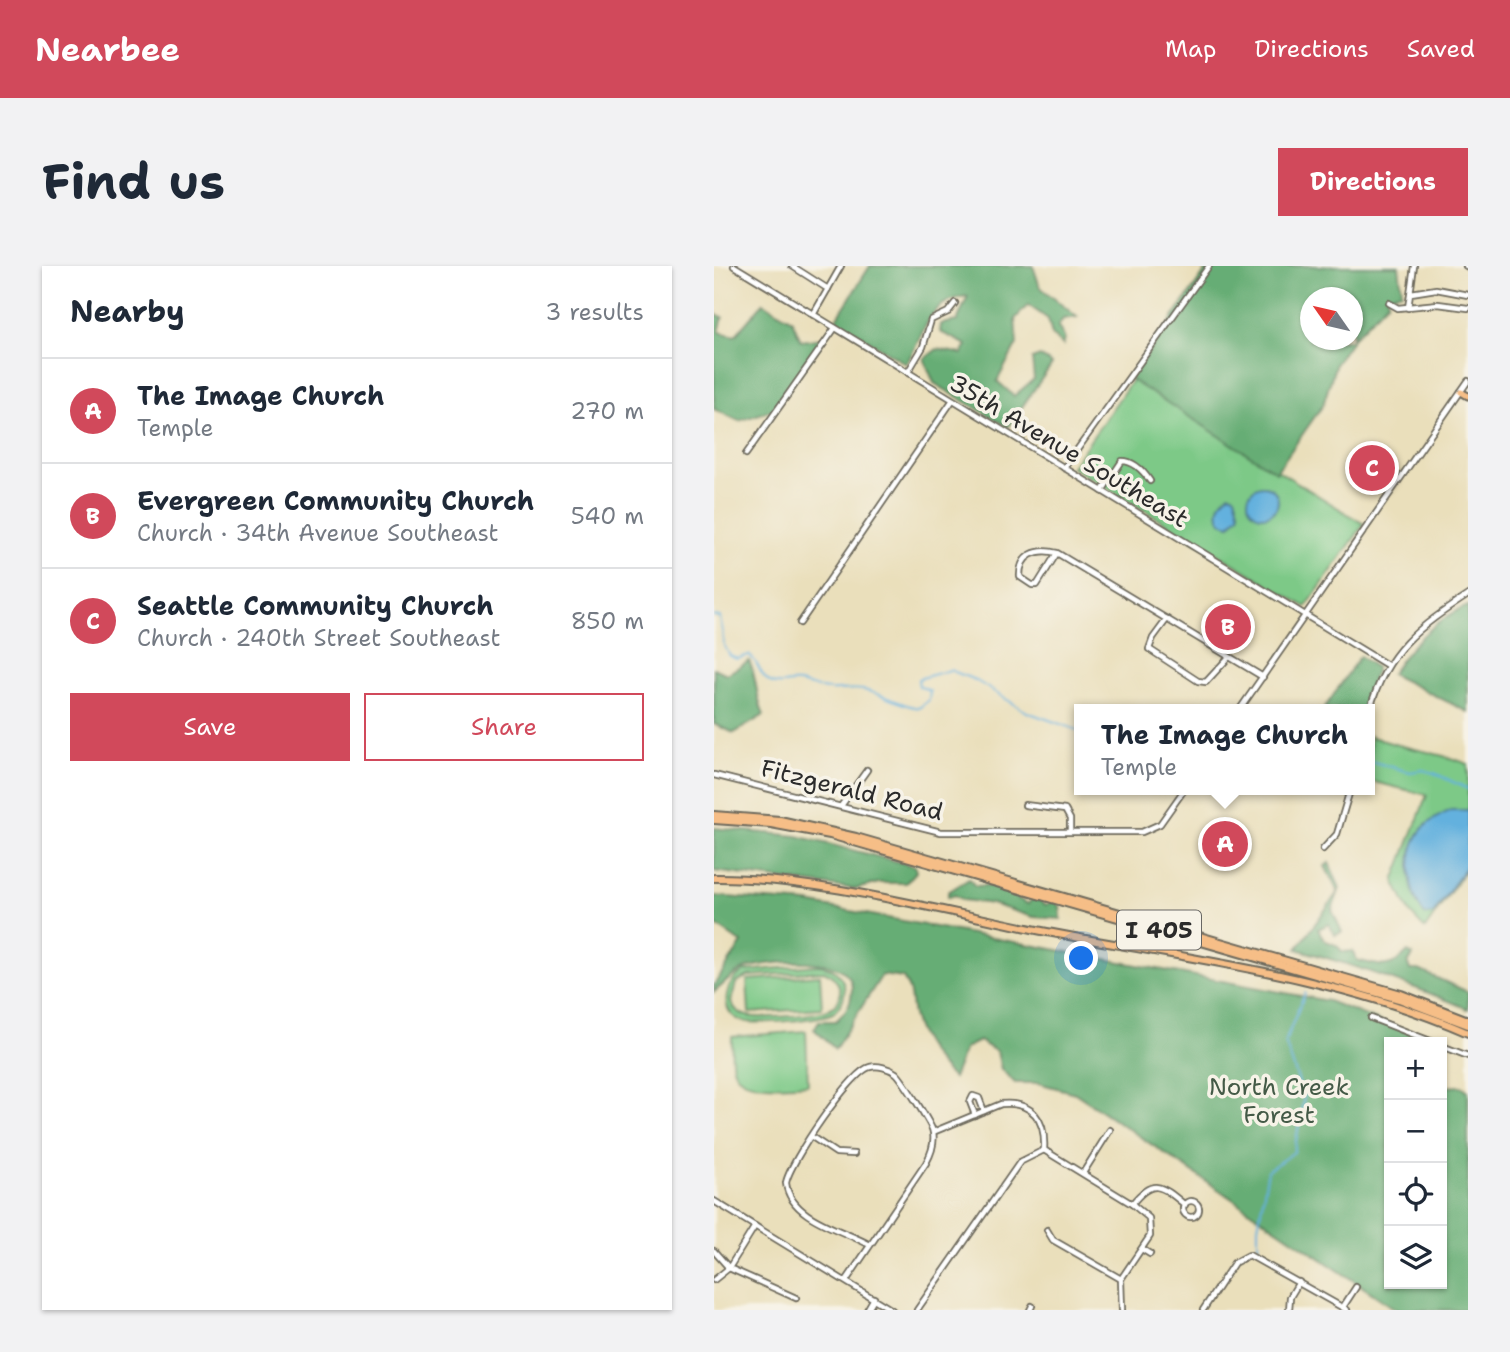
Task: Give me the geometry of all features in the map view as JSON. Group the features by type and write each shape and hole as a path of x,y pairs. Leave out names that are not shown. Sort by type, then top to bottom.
{"highway":[{"name":"I 405","path":"714,815 780,820 856,837 1215,944"},
{"name":"I 405","path":"714,820 791,827 848,841 1401,994 1468,1023"},
{"path":"848,841 856,837"},
{"name":"I 405","path":"714,879 834,894 1329,990 1412,1014 1468,1035"}],"main road":[{"path":"1461,392 1468,396"}],"street":[{"name":"35th Avenue Southeast","path":"735,266 1387,665"},
{"path":"792,266 828,289"},
{"path":"813,315 841,266"},
{"path":"1064,468 1209,266"},
{"path":"1408,308 1414,266"},
{"path":"1412,293 1436,289 1468,295"},
{"path":"908,372 923,347 931,320 948,312 955,303"},
{"path":"1389,303 1408,308 1438,304 1468,308"},
{"path":"746,454 835,328"},
{"path":"1244,704 1468,381"},
{"path":"800,623 952,401"},
{"path":"1102,491 1122,461 1128,461 1144,472 1150,481"},
{"path":"1057,553 1037,584 1032,586 1020,577 1021,564 1028,556 1043,550 1057,553 1263,677"},
{"path":"1372,704 1387,665 1427,621 1468,596"},
{"path":"1167,619 1153,638 1149,649 1198,681 1206,682 1229,656"},
{"path":"841,806 867,770"},
{"name":"Fitzgerald Road","path":"714,775 941,832 1150,831 1160,824 1180,795"},
{"path":"1324,849 1337,834 1349,795"},
{"path":"1025,805 1065,810 1070,819 1070,831"},
{"path":"1371,1018 1420,1037"},
{"path":"1447,1048 1468,1056"},
{"path":"846,1281 926,1163 932,1149 933,1132 903,1082 895,1072 878,1066 859,1072 787,1174 786,1192 804,1211 870,1245"},
{"path":"975,1115 970,1102 973,1096 979,1098 984,1111"},
{"path":"933,1132 984,1111 1013,1103 1031,1110 1043,1124 1044,1150"},
{"path":"1083,1173 1110,1130"},
{"path":"812,1137 836,1153 855,1154"},
{"path":"1044,1150 1145,1212 1152,1224 1150,1236 1121,1279 1122,1310"},
{"path":"917,1310 1020,1162 1044,1150"},
{"path":"1132,1204 1145,1189 1154,1186 1166,1189 1185,1205"},
{"path":"714,1201 892,1310"},
{"path":"714,1280 729,1268 755,1226"},
{"path":"1047,1230 1053,1240 1121,1279"},
{"path":"1142,1249 1150,1254"},
{"path":"714,1251 729,1268 796,1298"},
{"path":"1203,1310 1234,1263 1244,1256 1253,1255 1345,1309 1356,1287"},
{"path":"1289,1310 1290,1297 1299,1282"},
{"path":"867,1310 874,1298"}],"green space":[{"path":"870,266 1033,266 1040,287 1077,317 1063,319 1058,326 1065,339 1063,345 1052,335 1048,319 1028,305 1015,319 1017,344 997,381 1014,396 1034,379 1032,359 1040,356 1052,364 1008,427 934,383 924,359 937,349 962,354 967,345 940,332 941,324 957,321 968,296 943,304 935,312 928,320 906,364 836,320"},
{"path":"1209,266 1399,266 1402,292 1387,296 1388,302 1363,328 1363,287 1300,287 1300,350 1345,350 1336,363 1323,405 1276,472 1130,379"},
{"path":"763,303 792,320 801,341 824,338 772,410 739,421 714,409 714,313 723,317 719,332 735,336"},
{"path":"1132,380 1364,524 1306,607 1072,467"},
{"path":"1468,606 1468,712 1391,674 1406,654 1435,625"},
{"path":"1360,656 1376,668 1365,704 1327,704"},
{"path":"749,661 764,715 734,733 714,724 714,668 727,674"},
{"path":"1375,738 1468,764 1468,866 1425,929 1410,913 1394,881 1427,795 1375,782"},
{"path":"714,828 797,836 915,866 916,872 906,883 879,883 856,889 714,871"},
{"path":"1329,863 1340,888 1332,910 1342,932 1335,935 1329,924 1318,929 1324,940 1336,945 1343,952 1352,951 1357,960 1379,965 1396,962 1408,952 1413,955 1408,964 1410,970 1419,970 1468,992 1468,1009 1383,976 1297,949 1338,892 1325,866"},
{"path":"969,879 975,886 996,885 1002,890 1021,895 1018,899 1028,904 1032,899 1046,905 1053,901 1060,906 1061,919 1033,917 992,904 963,900 955,895 948,897 948,892"},
{"name":"North Creek Forest","path":"714,896 808,903 1328,1001 1420,1037 1384,1037 1384,1289 1447,1289 1447,1087 1462,1086 1468,1091 1468,1310 1397,1310 1075,1093 1038,1083 1015,1083 1001,1069 997,1052 979,1041 965,1048 953,1078 935,1059 920,1035 914,1019 909,989 903,978 882,975 835,1049 814,1029 819,1021 836,1021 849,1003 852,989 849,977 839,969 807,962 755,966 732,976 714,992 714,985 742,943 714,924"},
{"path":"819,965 841,977 844,984 843,999 833,1013 815,1018 747,1022 731,1014 726,999 732,983 745,971","holes":["824,971 838,983 840,995 835,1005 823,1011 754,1017 739,1013 731,1002 736,983 748,976"]},
{"path":"820,975 822,1008 749,1013 747,980"},
{"path":"806,1031 808,1084 756,1084 739,1077 734,1070 732,1037"}],"water":[{"path":"1263,486 1273,491 1278,501 1273,511 1263,516 1253,511 1248,501 1253,491"},
{"path":"1230,494 1235,496 1240,514 1230,525 1221,522 1218,514 1221,502"},
{"path":"1451,810 1468,810 1468,864 1433,914 1425,915 1411,884 1413,848 1426,825"}],"waterway":[{"path":"714,616 720,617 724,645 730,656 737,659 749,655 764,677 772,683 799,683 830,690 863,690 919,708 929,700 930,691 919,686 918,679 950,670 975,680 1027,712 1074,729"},
{"path":"1375,762 1410,772 1423,770 1434,773 1468,789"},
{"path":"1258,1246 1258,1227 1268,1170 1294,1152 1304,1097 1285,1042 1305,993"}],"place":[{"name":"Seattle Community Church","path":"1372,468"},
{"name":"Evergreen Community Church","path":"1228,627"},
{"name":"The Image Church","path":"1225,844"}]}
